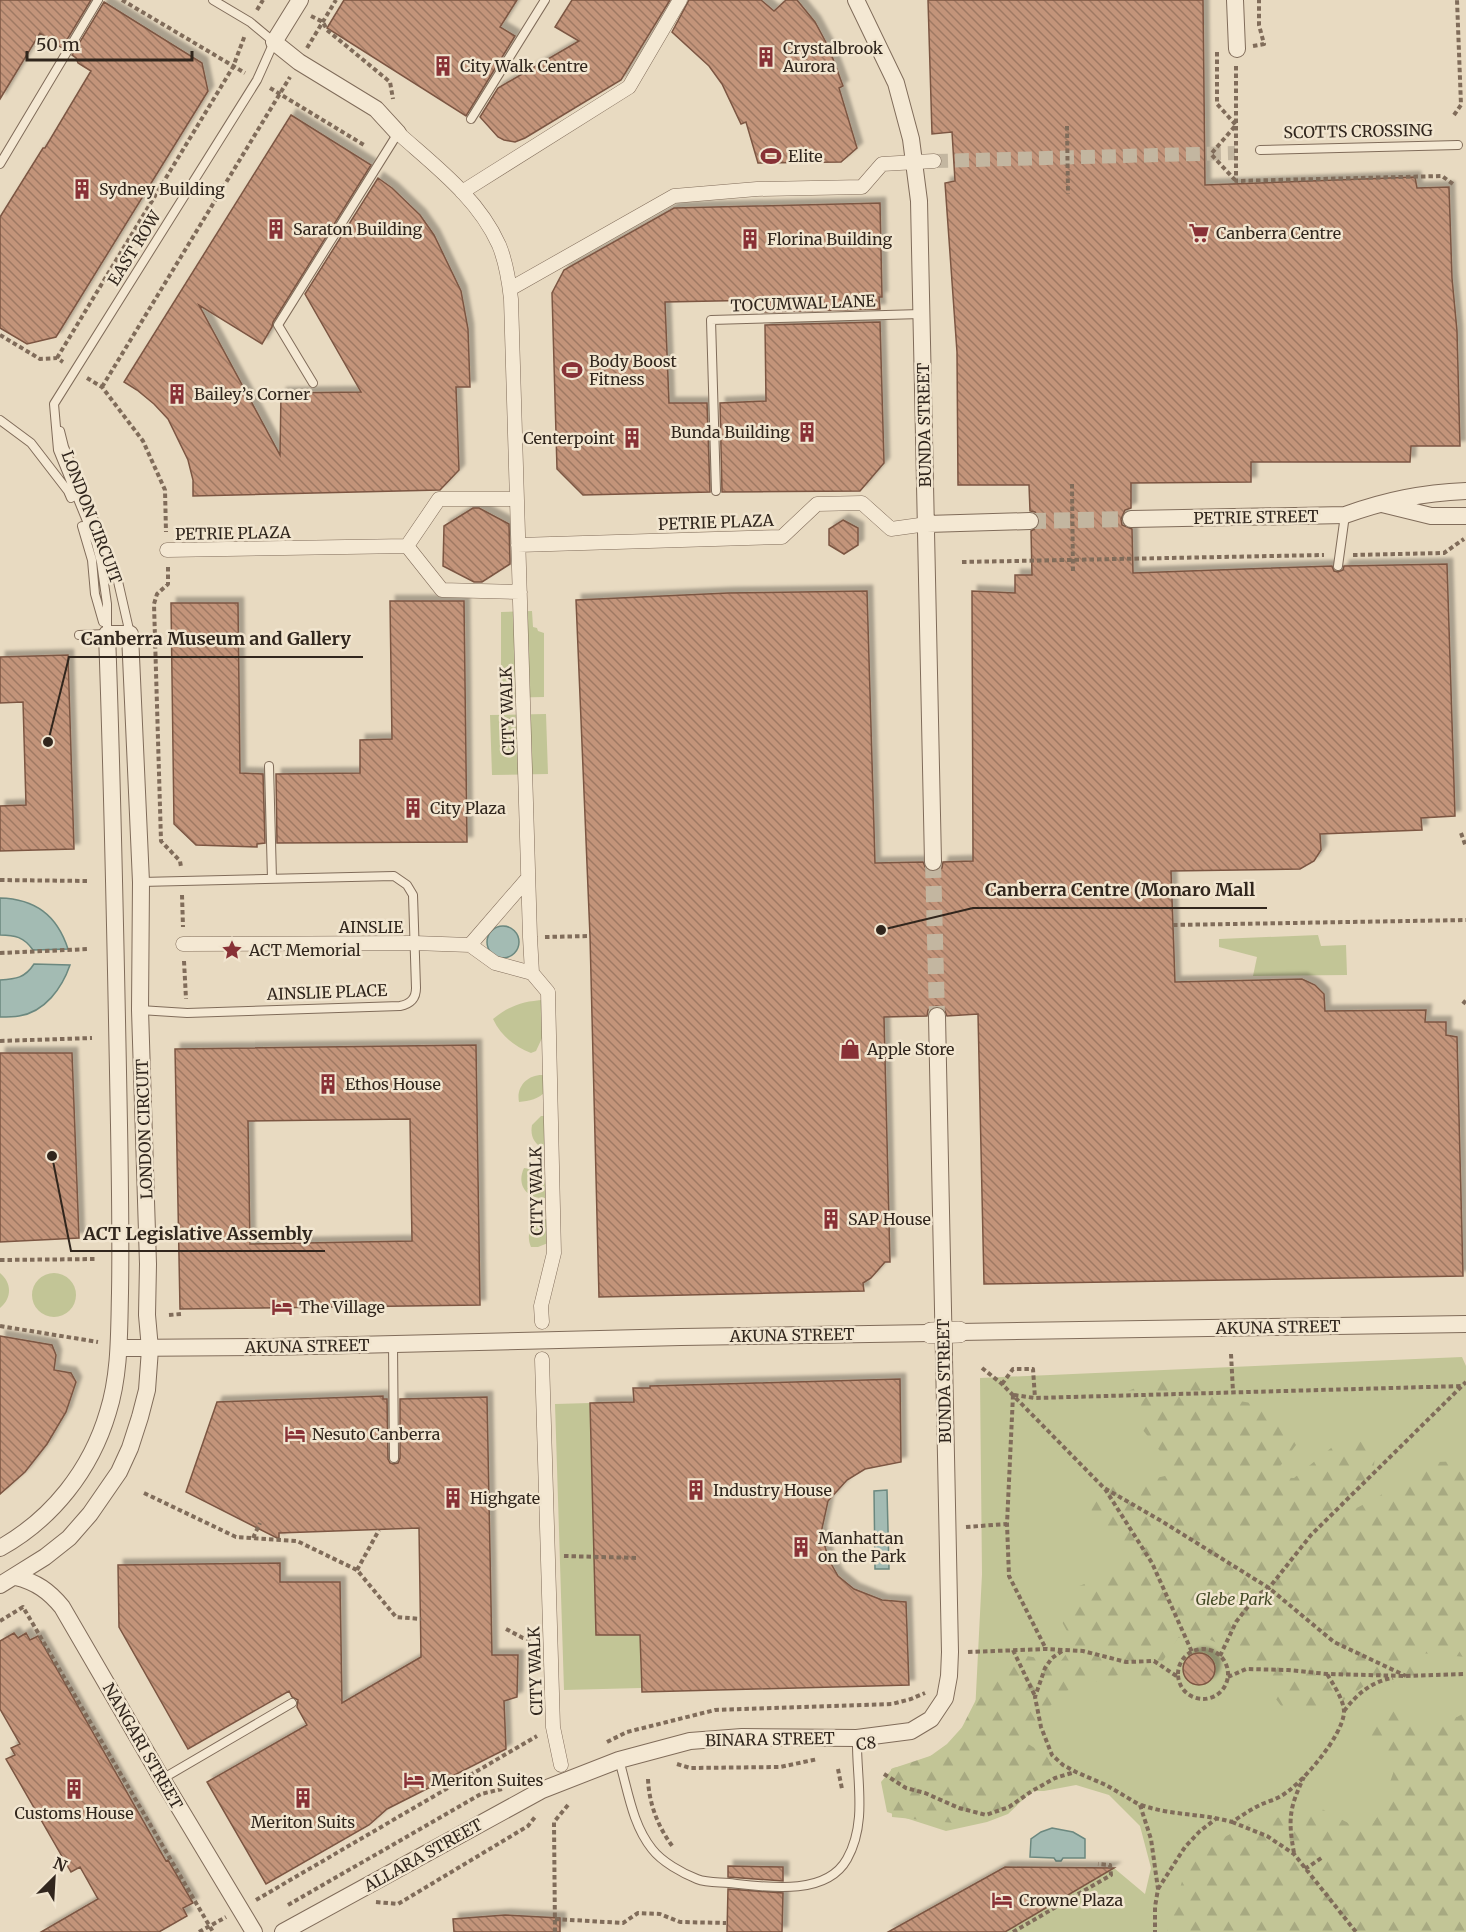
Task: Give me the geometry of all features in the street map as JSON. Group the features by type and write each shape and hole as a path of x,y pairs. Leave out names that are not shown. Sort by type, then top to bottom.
{"street":[{"path":"462,192 629,87 680,0"},
{"name":"BUNDA STREET","path":"856,0 896,83 911,139 919,201 933,862"},
{"path":"1235,0 1236,49"},
{"path":"298,3 274,42 299,62 376,109 398,133"},
{"name":"CITY WALK","path":"398,133 453,182 481,215 499,246 510,289 530,937 532,973 548,992 554,1253 541,1306 542,1322"},
{"path":"510,289 674,196 757,189 862,186 882,164 934,161"},
{"name":"PETRIE STREET","path":"1131,519 1346,515 1378,503 1431,492 1466,491"},
{"path":"517,499 439,499 407,546 442,590 520,592"},
{"name":"PETRIE PLAZA","path":"518,545 782,537 817,504 862,503 891,530 927,524"},
{"path":"1378,503 1431,516 1466,516"},
{"path":"927,524 1030,521"},
{"name":"PETRIE PLAZA","path":"167,550 407,546"},
{"path":"107,634 130,634"},
{"name":"LONDON CIRCUIT","path":"0,1548 23,1535 53,1508 84,1467 108,1414 115,1385 119,1348 121,1223 107,634"},
{"name":"LONDON CIRCUIT","path":"0,1585 45,1557 69,1538 90,1514 119,1472 130,1448 147,1390 150,1349 147,1315 148,1264 140,1010 141,882 130,634"},
{"path":"528,878 470,945 495,963 532,973"},
{"path":"114,922 141,882"},
{"name":"AINSLIE","path":"183,944 414,943 470,945"},
{"path":"115,979 128,999 140,1010"},
{"name":"BUNDA STREET","path":"911,1731 931,1719 945,1698 950,1652 937,1016"},
{"name":"AKUNA STREET","path":"119,1348 1466,1324"},
{"name":"CITY WALK","path":"542,1359 554,1727 562,1774"},
{"name":"NANGARI STREET","path":"16,1577 30,1580 43,1587 62,1607 254,1932"},
{"name":"BINARA STREET","path":"562,1774 690,1741 742,1737 857,1738 911,1731"},
{"name":"ALLARA STREET","path":"283,1932 542,1790 562,1774"}],"lane":[{"path":"0,164 98,0"},
{"path":"213,0 250,22 274,42"},
{"path":"471,119 544,0"},
{"name":"EAST ROW","path":"54,404 257,80 274,42"},
{"path":"313,382 278,325 398,133"},
{"name":"SCOTTS CROSSING","path":"1260,150 1458,145"},
{"name":"TOCUMWAL LANE","path":"716,490 711,320 921,314"},
{"name":"LONDON CIRCUIT","path":"54,404 58,450 98,551 104,576 107,634"},
{"name":"LONDON CIRCUIT","path":"54,404 64,447 117,577 130,634"},
{"path":"0,420 31,443 68,491 85,533 92,560 95,594 107,634 79,635"},
{"path":"1338,566 1346,515"},
{"path":"269,766 272,879"},
{"name":"AINSLIE PLACE","path":"140,1010 187,1013 405,1005 416,994 413,895 407,885 394,876 141,882"},
{"path":"393,1344 394,1458"},
{"path":"162,1779 292,1703"},
{"path":"619,1760 640,1829 653,1851 672,1866 699,1880 749,1886 798,1887 821,1881 841,1868 848,1858 855,1840 859,1819 857,1738"}],"path":[{"path":"122,0 364,145"},
{"path":"102,387 336,0"},
{"path":"1454,115 1464,105 1457,0"},
{"path":"298,3 323,22 327,30 390,82 398,133"},
{"path":"57,358 233,67 250,22"},
{"path":"1216,46 1217,104 1236,125"},
{"path":"1236,49 1236,181"},
{"path":"1236,125 1211,154 1236,181 1442,176 1453,184"},
{"path":"1067,126 1068,194"},
{"path":"0,335 39,359 57,358 102,387 143,441 165,490"},
{"path":"1072,484 1073,574"},
{"path":"962,562 1444,554 1464,539"},
{"path":"168,584 157,594 154,604 161,841 180,861"},
{"path":"1461,832 1466,847"},
{"path":"0,880 87,881"},
{"path":"1173,925 1466,920"},
{"path":"530,937 590,936"},
{"path":"0,953 89,949"},
{"path":"0,1041 92,1038"},
{"path":"0,1260 98,1259"},
{"path":"169,1315 181,1314"},
{"path":"0,1326 98,1342"},
{"path":"1231,1354 1233,1392"},
{"path":"982,1368 1002,1384 1104,1488 1152,1563 1192,1652"},
{"path":"1002,1384 1013,1369 1033,1369 1035,1398"},
{"path":"1013,1395 1035,1398 1464,1384"},
{"path":"1220,1656 1236,1622 1257,1595 1269,1588 1311,1535 1464,1384"},
{"path":"1013,1395 1006,1524 1009,1576 1046,1649"},
{"path":"1104,1488 1269,1588 1334,1642 1406,1676"},
{"path":"144,1493 236,1537 297,1541 357,1570 396,1617 421,1619"},
{"path":"253,1538 260,1523"},
{"path":"988,1525 1006,1524"},
{"path":"357,1570 379,1530"},
{"path":"549,1556 638,1558"},
{"path":"0,1621 23,1607 213,1932"},
{"path":"506,1629 523,1638"},
{"path":"950,1652 1046,1649 1083,1651 1126,1662 1154,1661 1178,1677 1185,1691 1199,1699 1215,1697 1222,1692 1228,1677 1225,1662 1220,1656 1207,1650 1192,1652 1181,1662 1178,1677"},
{"path":"1013,1650 1035,1697 1041,1727 1052,1755 1063,1765 1106,1785 1140,1805 1160,1812 1217,1818 1267,1836 1294,1854 1356,1932"},
{"path":"1035,1697 1045,1668 1052,1658 1062,1651"},
{"path":"1228,1677 1246,1670 1406,1676 1466,1674"},
{"path":"1327,1674 1344,1712"},
{"path":"1232,1822 1259,1805 1281,1796 1293,1787 1320,1759 1339,1728 1344,1712 1353,1698 1365,1688 1384,1679 1406,1676"},
{"path":"598,1746 627,1732 715,1710 892,1704 929,1692"},
{"path":"256,1899 554,1727"},
{"path":"670,1764 690,1768 780,1767 823,1758"},
{"path":"838,1769 843,1794"},
{"path":"885,1774 906,1788 925,1793 959,1808 986,1815 1009,1807 1054,1778 1076,1772"},
{"path":"1294,1854 1289,1823 1294,1796 1306,1773"},
{"path":"648,1779 649,1798 654,1812 677,1851"},
{"path":"280,1910 481,1794 510,1787"},
{"path":"555,1932 554,1822 568,1805"},
{"path":"1140,1805 1151,1839 1158,1889 1155,1932"},
{"path":"367,1907 376,1902 398,1904 528,1826 540,1812"},
{"path":"1158,1889 1185,1847 1217,1818"},
{"path":"1305,1869 1323,1857"},
{"path":"1013,1932 1111,1875 1110,1865 1098,1864"},
{"path":"555,1919 623,1923 638,1913 660,1914 680,1922 726,1923"}],"green space":[{"path":"532,611 533,627 544,633 544,697 501,698 501,612"},
{"path":"546,714 548,774 492,775 490,715"},
{"path":"1318,935 1321,946 1346,945 1347,975 1253,976 1257,957 1219,947 1219,939"},
{"path":"544,1000 543,1036 536,1051 531,1053 509,1040 493,1019 517,1005"},
{"path":"546,1076 546,1091 534,1099 519,1102 519,1091 524,1083 532,1077"},
{"path":"541,1116 546,1116 546,1146 543,1149 532,1136 532,1125"},
{"path":"524,1168 535,1171 543,1177 546,1187 545,1198 533,1196 525,1190 521,1180"},
{"path":"541,1220 550,1220 548,1243 531,1247 529,1233 531,1229"},
{"path":"0,1273 7,1281 9,1290 7,1300 0,1308"},
{"path":"54,1273 70,1279 76,1295 70,1311 54,1317 38,1311 32,1295 38,1279"},
{"name":"Glebe Park","path":"1462,1357 1466,1366 1466,1932 1005,1932 1114,1868 1145,1894 1151,1868 1140,1826 1109,1795 1076,1785 1032,1791 1008,1814 987,1822 946,1831 887,1812 881,1782 893,1768 922,1762 947,1744 975,1713 982,1574 980,1378"},
{"path":"1160,1377 1204,1380 1234,1400 1274,1407 1296,1445 1272,1477 1294,1478 1336,1444 1376,1440 1373,1479 1343,1506 1343,1515 1436,1462 1466,1461 1466,1657 1420,1653 1422,1680 1367,1684 1318,1718 1282,1707 1241,1653 1201,1636 1178,1638 1152,1677 1122,1674 1063,1692 1020,1739 1046,1755 1059,1775 1009,1807 954,1823 892,1817 891,1769 951,1749 984,1684 1003,1662 1027,1656 1060,1662 1074,1644 1062,1622 1074,1588 1118,1571 1123,1555 1089,1507 1112,1484 1143,1481 1178,1473 1137,1423 1126,1392"},
{"path":"590,1403 594,1552 638,1551 641,1688 564,1690 555,1404"},
{"path":"1392,1708 1406,1726 1457,1717 1466,1712 1466,1932 1167,1932 1186,1868 1217,1841 1255,1821 1320,1808 1367,1833 1379,1814 1397,1762 1365,1736 1373,1715"}],"water":[{"path":"0,898 24,902 43,911 58,927 68,949 33,950 19,938 0,935"},
{"path":"503,926 514,931 519,942 514,953 503,958 492,953 487,942 492,931"},
{"path":"34,964 70,965 57,990 37,1010 28,1014 0,1017 0,980 20,977"},
{"path":"887,1490 889,1569 875,1569 874,1491"},
{"path":"1052,1828 1073,1832 1085,1839 1085,1858 1063,1858 1061,1861 1056,1861 1054,1858 1030,1857 1031,1839"}],"building":[{"path":"0,0 91,0 62,48 40,33 0,99"},
{"name":"City Walk Centre","path":"344,0 517,0 500,27 515,36 466,116 327,28"},
{"path":"572,0 670,0 621,80 525,138 515,142 498,137 480,117 498,88 579,41 555,27"},
{"name":"Crystalbrook Aurora","path":"689,0 761,0 774,11 786,0 797,0 815,22 829,48 843,86 839,88 857,148 841,162 758,163 746,122 741,124 722,84 709,66 672,32"},
{"path":"928,0 1203,0 1205,185 1415,177 1417,188 1449,187 1452,278 1457,331 1460,446 1411,446 1410,462 1251,462 1251,482 1131,483 1131,508 1125,510 1121,519 1122,525 1132,529 1133,573 1332,566 1334,571 1338,572 1343,570 1344,566 1447,564 1455,816 1421,818 1422,830 1320,834 1321,850 1314,861 1300,869 1171,871 1175,982 1302,979 1315,985 1324,994 1325,1011 1426,1010 1425,1022 1446,1022 1446,1035 1457,1037 1463,1276 984,1284 978,1014 947,1016 943,1007 936,1006 928,1010 927,1016 884,1017 890,1262 885,1262 871,1278 863,1283 864,1291 599,1297 590,936 576,600 728,593 867,591 875,863 923,862 927,871 934,872 942,868 943,862 973,861 972,591 1015,593 1015,575 1032,575 1031,531 1039,526 1040,520 1035,512 1030,511 1029,485 958,485 957,352 945,183 955,181 952,132 932,134"},
{"name":"Sydney Building","path":"104,2 202,63 208,91 56,337 27,344 0,328 0,217 91,71 78,63 72,55"},
{"path":"291,115 371,165 273,322 262,344 199,305 280,455 281,393 361,392 305,294 378,178 392,188 420,215 434,235 461,291 468,329 470,387 456,387 459,470 440,490 193,496 193,480 188,460 168,419 154,404 124,382"},
{"path":"880,203 882,297 879,297 880,309 765,312 765,300 665,302 669,403 707,403 710,492 583,495 557,469 552,293 564,270 674,208"},
{"path":"880,322 884,463 860,491 722,492 720,403 766,401 765,325"},
{"path":"473,508 479,508 509,524 510,564 482,582 474,582 443,566 444,526"},
{"path":"843,520 858,528 858,545 844,554 829,545 829,529"},
{"path":"390,601 464,601 467,842 277,843 276,774 360,773 360,740 392,739"},
{"path":"171,603 238,603 240,773 263,774 265,843 257,844 257,847 196,845 174,824"},
{"path":"68,655 74,849 0,851 0,806 26,805 23,702 0,703 0,657"},
{"path":"476,1045 480,1305 180,1309 175,1049","holes":["410,1119 412,1241 250,1244 248,1121"]},
{"path":"0,1053 72,1053 79,1238 0,1242"},
{"path":"0,1336 52,1345 56,1355 54,1370 71,1373 76,1382 66,1412 47,1444 25,1472 0,1494"},
{"path":"900,1379 901,1462 865,1469 847,1480 828,1501 821,1533 829,1560 838,1576 854,1589 882,1600 906,1602 909,1685 642,1692 640,1635 596,1635 590,1403 634,1402 633,1388 650,1388 650,1386"},
{"path":"383,1396 383,1399 387,1399 388,1459 393,1464 398,1463 400,1458 400,1399 487,1397 492,1655 518,1655 517,1697 504,1701 506,1749 387,1809 369,1825 266,1884 207,1782 307,1725 297,1707 298,1700 292,1697 289,1691 188,1749 119,1627 118,1565 280,1563 280,1582 340,1582 342,1703 421,1657 419,1528 279,1533 279,1539 186,1492 217,1402"},
{"path":"14,1633 18,1638 26,1633 30,1640 38,1636 166,1861 168,1860 193,1903 183,1908 187,1916 159,1932 41,1932 98,1899 80,1867 71,1872 6,1759 15,1755 11,1748 20,1744 0,1709 0,1641"},
{"path":"1199,1653 1210,1658 1215,1669 1210,1680 1199,1685 1188,1680 1183,1669 1188,1658"},
{"path":"728,1866 783,1867 783,1881 728,1877"},
{"name":"Crowne Plaza","path":"1005,1867 1114,1868 1005,1932 888,1932"},
{"path":"728,1889 783,1893 782,1932 727,1932"},
{"path":"505,1915 560,1918 560,1932 454,1932 453,1919"}],"tunnel":[{"path":"934,161 1235,153"},
{"path":"1030,521 1131,519"},
{"path":"933,862 937,1016"}],"place":[{"name":"Crystalbrook Aurora","path":"766,57"},
{"name":"City Walk Centre","path":"443,66"},
{"name":"Elite","path":"771,156"},
{"name":"Sydney Building","path":"82,189"},
{"name":"Saraton Building","path":"276,229"},
{"name":"Canberra Centre","path":"1199,233"},
{"name":"Florina Building","path":"750,239"},
{"name":"Body Boost Fitness","path":"572,370"},
{"name":"Bailey’s Corner","path":"177,394"},
{"name":"Bunda Building","path":"807,432"},
{"name":"Centerpoint","path":"632,438"},
{"name":"Canberra Museum and Gallery","path":"48,742"},
{"name":"City Plaza","path":"413,808"},
{"name":"Canberra Centre (Monaro Mall","path":"881,930"},
{"name":"ACT Memorial","path":"232,950"},
{"name":"Apple Store","path":"850,1049"},
{"name":"Ethos House","path":"328,1084"},
{"name":"ACT Legislative Assembly","path":"52,1156"},
{"name":"SAP House","path":"831,1219"},
{"name":"The Village","path":"282,1307"},
{"name":"Nesuto Canberra","path":"295,1434"},
{"name":"Industry House","path":"696,1490"},
{"name":"Highgate","path":"453,1498"},
{"name":"Manhattan on the Park","path":"801,1547"},
{"name":"Meriton Suites","path":"414,1780"},
{"name":"Customs House","path":"74,1789"},
{"name":"Meriton Suits","path":"303,1798"},
{"name":"Crowne Plaza","path":"1002,1900"}]}
